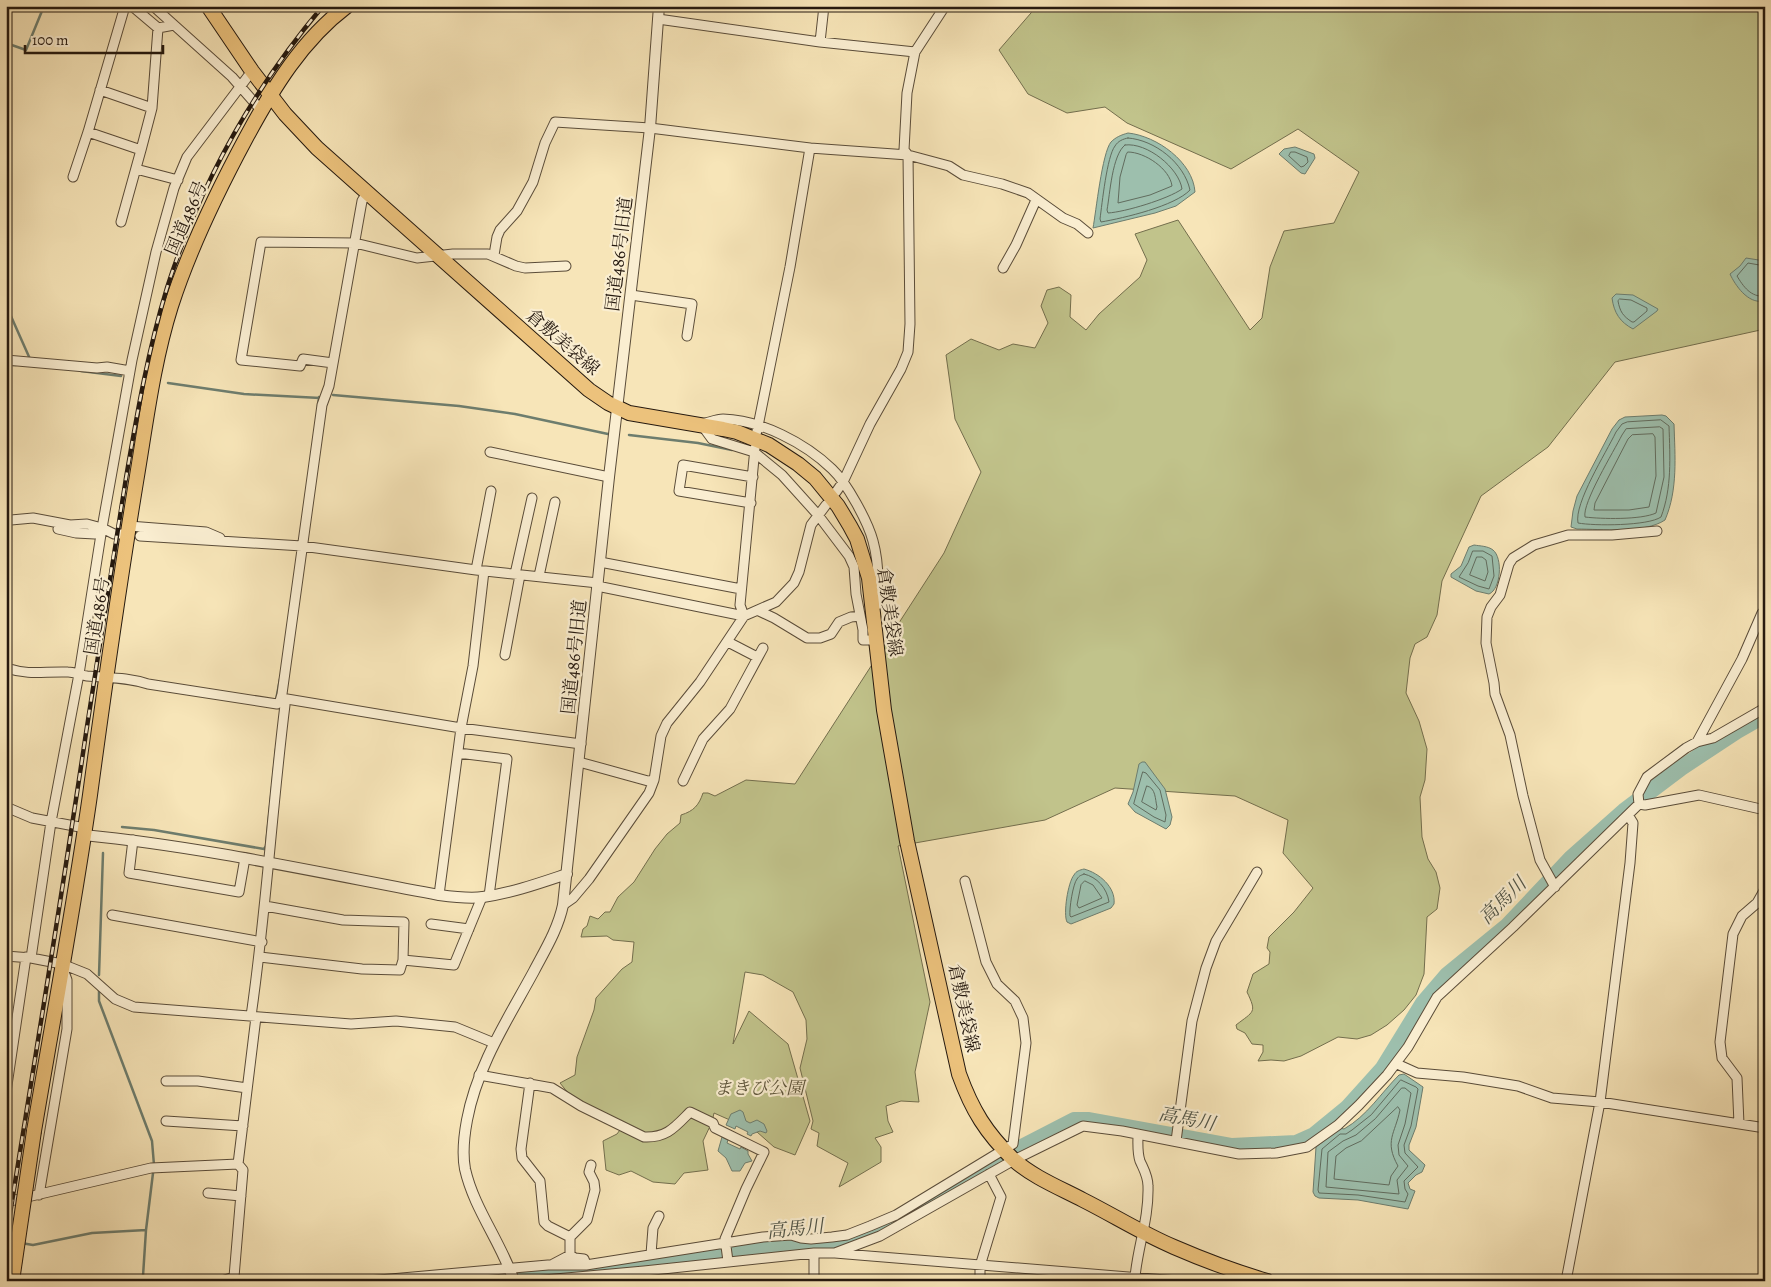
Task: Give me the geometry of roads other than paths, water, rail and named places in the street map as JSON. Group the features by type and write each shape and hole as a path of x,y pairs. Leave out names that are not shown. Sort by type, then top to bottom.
{"main road":[{"name":"倉敷美袋線","path":"208,6 252,71 285,114 317,148 589,390 617,408 639,415 701,424 737,432 769,445 803,467 829,494 850,526 869,578 884,710 907,841 959,1074 972,1106 984,1125 1009,1154 1043,1179 1174,1247 1243,1278 1267,1281"},
{"name":"国道486号","path":"12,1281 34,1131 84,831 106,677 132,532 155,366 170,307 194,243 219,188 270,94 294,58 332,17 347,6"}],"street":[{"path":"73,177 125,6"},
{"path":"132,6 158,28"},
{"path":"154,6 232,77 261,110"},
{"name":"国道486号旧道","path":"512,1275 470,1186 465,1168 465,1130 480,1075 494,1044 554,933 563,905 580,762 609,477 650,128 659,6"},
{"path":"820,42 824,6"},
{"path":"836,492 843,482 870,424 901,369 908,352 910,324 908,156 904,150 907,93 915,52 944,6"},
{"path":"658,19 820,42 915,52"},
{"path":"158,28 174,25"},
{"path":"121,222 152,108 158,28"},
{"path":"6,1092 51,822 79,674 99,531 130,371 156,252 187,157 252,71"},
{"path":"100,90 152,108"},
{"path":"494,255 500,230 517,211 533,182 545,143 555,122 650,128 810,148 908,156 949,166 963,175 1002,184 1028,193 1062,218 1077,224 1088,233"},
{"path":"88,132 141,150"},
{"path":"758,429 790,267 810,148"},
{"path":"136,169 178,180"},
{"path":"279,701 300,546 322,405 329,386 362,201 367,193"},
{"path":"1003,268 1016,245 1036,200"},
{"path":"333,363 303,359 300,366 241,360 261,242 354,243 409,257 459,254 494,255 516,266 525,268 566,266"},
{"path":"631,295 692,304 687,336"},
{"path":"6,360 97,368 107,367 130,371"},
{"path":"874,626 879,572 873,540 864,518 843,482 833,469 810,451 781,434 722,419 701,424 712,439 754,450 782,475 818,515 850,556 854,567 863,640 875,640"},
{"path":"744,616 740,605 751,503 754,450"},
{"path":"490,452 609,477"},
{"path":"751,503 679,492 683,466 753,477"},
{"path":"440,895 461,728 472,666 480,571 491,491"},
{"path":"505,655 517,574 532,498"},
{"path":"539,576 555,502"},
{"path":"132,532 300,546 480,571 598,584 744,616 776,602 794,583 799,572 811,525 826,505"},
{"path":"9,519 33,518 70,525 87,524 99,531 114,534 132,532 206,532 228,541"},
{"path":"1555,887 1540,860 1523,796 1510,735 1495,694 1486,643 1487,617 1491,607 1500,595 1509,564 1513,558 1534,545 1568,535 1612,535 1657,531"},
{"path":"600,562 741,589"},
{"path":"759,610 807,638 820,638 831,634 839,622 851,617 860,616"},
{"path":"1697,742 1742,659 1762,613 1765,612"},
{"path":"563,905 573,898 589,879 649,793 654,780 661,736 667,723 728,642 744,616"},
{"path":"728,642 757,658"},
{"path":"683,780 704,738 730,709 740,694 763,648"},
{"path":"6,668 22,673 67,672 106,677 116,676 148,684 581,744"},
{"path":"238,1164 262,942 276,780 286,706 279,701"},
{"path":"1639,804 1638,794 1647,777 1686,748 1697,742 1713,738 1765,708"},
{"path":"403,960 454,965 485,896 507,759 458,752"},
{"path":"580,762 648,781 654,780"},
{"path":"1639,804 1645,805 1699,795 1765,810"},
{"path":"548,1265 586,1265 791,1235 811,1239 847,1235 896,1215 1009,1154 1083,1126 1176,1137 1239,1154 1276,1153 1307,1147 1338,1126 1397,1064 1437,997 1514,928 1639,804"},
{"path":"6,807 32,818 84,831 269,862 463,898 502,894 567,874"},
{"path":"1566,1281 1600,1102 1630,863 1632,823 1628,815"},
{"path":"133,840 129,873 239,892 245,858"},
{"path":"1176,1137 1192,1021 1206,968 1216,941 1257,872"},
{"path":"834,1253 880,1236 989,1174 1009,1154 1013,1144 1026,1043 1023,1018 1015,1001 996,984 986,962 965,881"},
{"path":"1739,1124 1737,1078 1722,1058 1720,1042 1733,934 1742,916 1757,903 1765,889"},
{"path":"260,957 362,969 400,970 403,960 404,922 343,920 265,906"},
{"path":"112,915 262,942"},
{"path":"431,924 469,929"},
{"path":"6,956 62,964 86,974 115,999 134,1007 351,1024 396,1021 442,1025 455,1027 494,1044"},
{"path":"40,1195 67,1029 67,980 62,964"},
{"path":"1397,1064 1417,1073 1463,1077 1518,1086 1552,1098 1600,1102 1765,1128"},
{"path":"480,1075 552,1088 581,1106 644,1136 655,1138 673,1130 690,1112 713,1123 715,1128 764,1152 725,1239 728,1260"},
{"path":"166,1082 198,1081 247,1088"},
{"path":"530,1083 521,1149 522,1158 540,1181 544,1222 570,1237"},
{"path":"166,1121 243,1126"},
{"path":"1135,1277 1148,1207 1147,1174 1140,1162 1137,1149 1138,1134"},
{"path":"6,1202 154,1168 238,1164 244,1170 234,1277 222,1281"},
{"path":"570,1255 570,1237 587,1220 595,1190 594,1182 589,1172 591,1165"},
{"path":"980,1281 980,1266 1001,1197 989,1174"},
{"path":"208,1193 241,1196"},
{"path":"651,1254 654,1228 658,1216"},
{"path":"814,1253 814,1281"},
{"path":"533,1281 644,1271 728,1260 834,1253 1178,1281"},
{"path":"368,1281 512,1275 548,1265 570,1255"},
{"path":"570,1255 575,1258 584,1259 586,1265"}],"water":[{"path":"1128,133 1150,139 1172,152 1188,171 1193,181 1195,192 1176,206 1093,228 1102,170 1108,148 1115,139"},
{"path":"1295,147 1314,154 1315,158 1305,174 1301,173 1279,154 1284,149"},
{"path":"1746,258 1765,261 1765,298 1763,301 1752,300 1747,297 1730,274"},
{"path":"1616,294 1633,295 1658,309 1633,329 1621,320 1616,313 1612,298"},
{"path":"1666,416 1674,424 1675,448 1674,485 1665,520 1634,529 1577,529 1571,527 1577,496 1612,429 1619,420 1625,417"},
{"path":"1474,545 1484,546 1493,550 1498,560 1498,580 1493,591 1489,594 1476,591 1451,577 1451,574 1461,566 1469,547"},
{"path":"1145,762 1165,789 1172,817 1170,825 1166,829 1135,812 1128,804 1133,792 1139,764"},
{"path":"1084,869 1101,877 1112,892 1114,904 1111,908 1071,924 1067,922 1066,918 1068,891 1075,874"},
{"path":"1404,1074 1423,1087 1416,1127 1409,1150 1425,1165 1422,1172 1408,1183 1410,1189 1415,1191 1408,1209 1358,1200 1319,1198 1315,1196 1313,1192 1316,1147 1340,1128 1344,1129 1360,1118 1399,1075"},
{"path":"740,1110 743,1112 746,1121 750,1123 757,1120 764,1124 766,1133 760,1131 751,1136 747,1134 748,1132 736,1126 735,1129 726,1125 731,1114"},
{"path":"722,1137 728,1140 727,1143 748,1151 752,1161 745,1163 740,1171 732,1171 726,1158 718,1151"}],"waterway":[{"path":"6,43 26,50 44,6"},
{"path":"6,305 30,359"},
{"path":"6,365 16,365"},
{"path":"81,371 121,376"},
{"path":"168,383 244,394 320,398"},
{"path":"333,395 459,406 515,414 608,434"},
{"path":"318,406 319,397"},
{"path":"629,435 698,443 732,450"},
{"path":"276,700 280,679"},
{"name":"高馬川","path":"463,1281 595,1269 758,1250 829,1246 869,1234 899,1220 991,1163 1074,1120 1089,1120 1232,1146 1296,1143 1314,1135 1347,1108 1383,1068 1423,1003 1447,975 1507,926 1571,858 1624,811 1681,768 1765,715"},
{"path":"122,827 154,830 264,849 266,846 276,749"},
{"path":"99,975 103,853"},
{"path":"99,990 99,1001 152,1141 154,1165 146,1230 143,1276"},
{"path":"21,1243 33,1245 92,1233 146,1230"},
{"path":"6,1241 14,1242"}],"railway":[{"path":"6,1239 126,478 154,335 180,249 212,175 231,139 274,70 323,6"}],"park label":[{"name":"まきび公園","path":"759,1088"}]}
